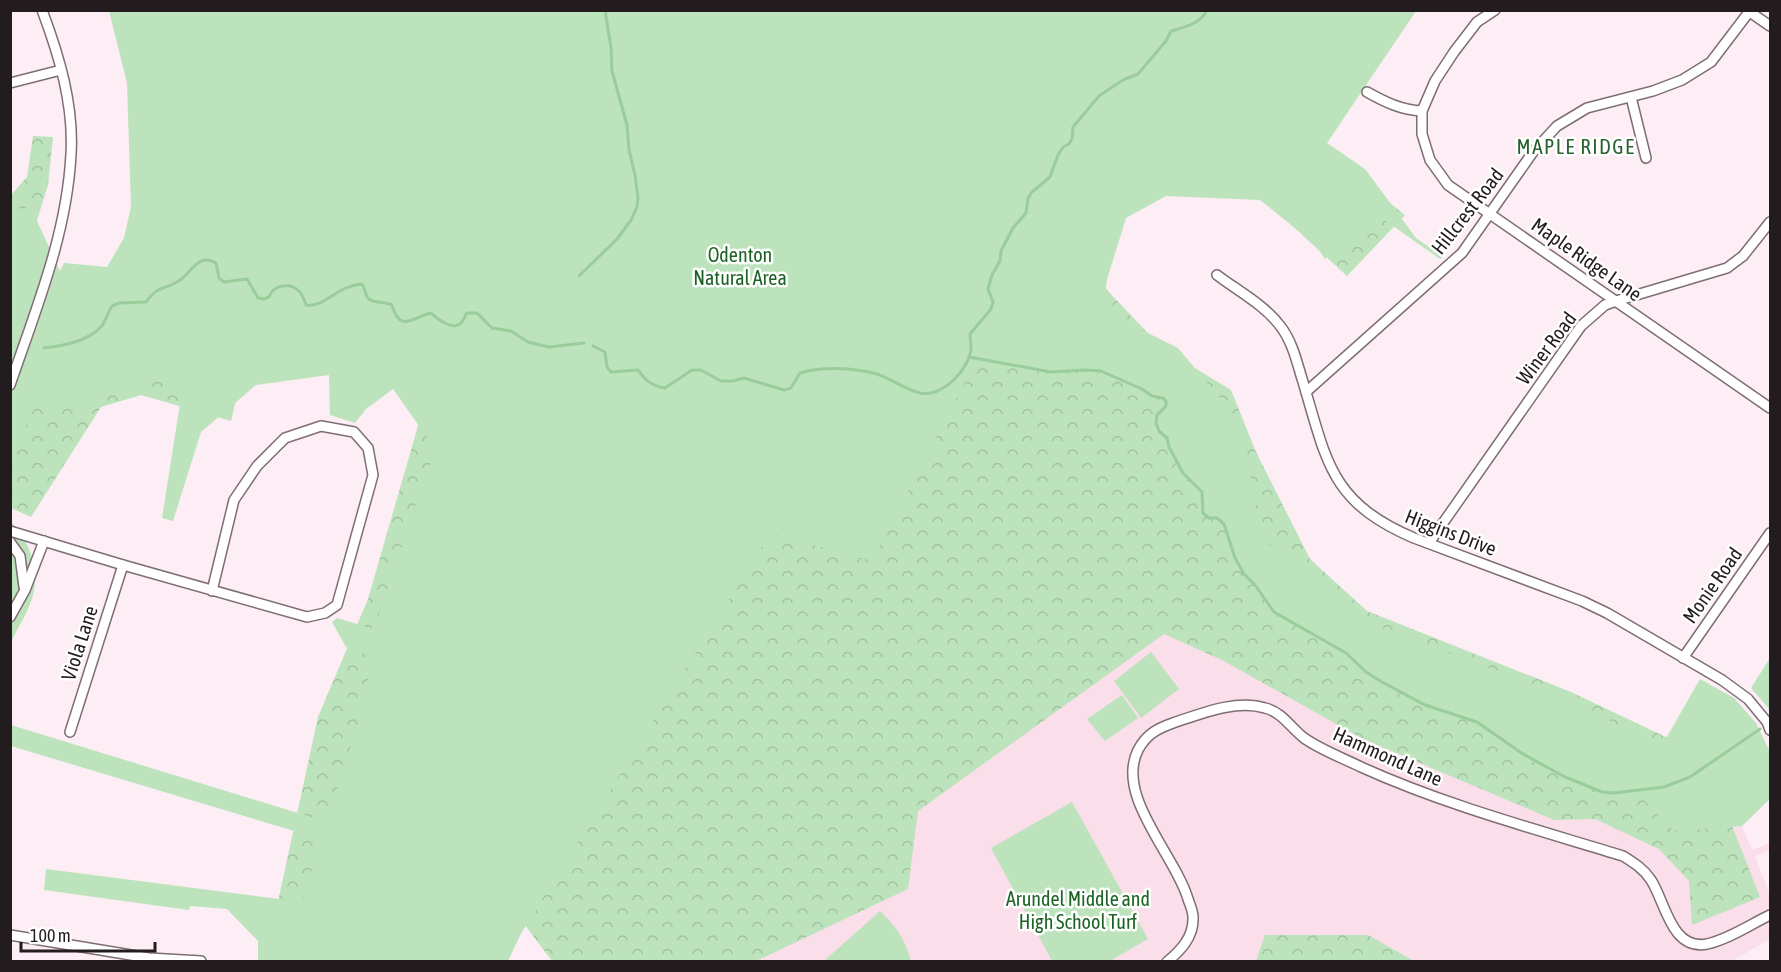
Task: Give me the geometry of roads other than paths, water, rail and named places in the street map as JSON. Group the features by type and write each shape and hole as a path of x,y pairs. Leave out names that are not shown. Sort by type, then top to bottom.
{"street":[{"path":"10,384 50,268 67,194 71,152 69,111 61,70 42,10"},
{"path":"1367,92 1386,103 1409,110 1422,111 1435,81 1454,52 1476,22 1496,10"},
{"path":"1748,11 1770,26"},
{"name":"Hillcrest Road","path":"1306,392 1462,253 1533,152 1557,126 1587,108 1631,97 1682,80 1711,62 1748,11"},
{"path":"10,83 61,70"},
{"path":"1631,97 1646,158"},
{"name":"Maple Ridge Lane","path":"1422,111 1422,134 1430,160 1448,185 1770,408"},
{"name":"Winer Road","path":"1430,543 1581,326 1605,305 1727,268 1743,256 1770,222"},
{"name":"Higgins Drive","path":"1216,275 1269,314 1282,328 1292,347 1330,467 1344,490 1361,508 1390,528 1582,601 1722,680 1748,699 1767,722 1770,730"},
{"path":"10,531 212,591 307,617 325,613 337,605 373,475 368,448 354,432 321,426 285,438 257,466 234,500 212,591"},
{"name":"Monie Road","path":"1683,658 1770,533"},
{"path":"10,617 25,590 44,541"},
{"path":"10,542 20,556 25,590"},
{"name":"Viola Lane","path":"70,732 123,565"},
{"name":"Hammond Lane","path":"1167,962 1182,950 1190,935 1194,916 1186,890 1174,865 1142,810 1132,782 1134,759 1144,739 1158,728 1232,707 1250,705 1267,708 1282,716 1306,740 1413,790 1623,856 1641,867 1651,879 1676,931 1690,942 1706,944 1770,915"},
{"path":"10,935 149,960 201,962"}],"waterway":[{"path":"579,276 617,239 631,220 638,198 627,125 612,71 605,10"},
{"path":"593,346 605,352 607,367 611,372 638,370 650,382 665,388 692,370 701,370 721,381 744,378 784,390 791,388 800,373 834,369 869,372 920,393 937,391 953,380 966,365 971,348 970,334 991,309 993,302 988,289 992,275 1000,261 1001,251 1013,228 1026,213 1028,198 1050,177 1058,155 1072,139 1073,127 1099,96 1123,80 1138,74 1166,41 1171,31 1196,22 1207,10"},
{"path":"44,348 82,340 101,327 112,306 119,303 146,302 157,291 182,279 204,260 216,263 219,278 224,282 247,279 258,298 269,297 278,287 291,286 299,291 306,305 313,305 346,288 362,284 368,298 392,305 395,314 403,321 431,313 446,324 455,326 462,322 467,313 477,313 492,328 511,331 528,342 549,347 584,343"},
{"path":"969,357 1051,372 1101,371 1142,389 1152,396 1163,398 1166,406 1157,415 1156,423 1159,431 1167,438 1169,447 1183,473 1202,492 1203,513 1209,518 1217,518 1224,524 1235,558 1244,574 1255,585 1274,612 1346,653 1366,672 1382,682 1425,705 1477,722 1523,754 1563,776 1602,792 1614,793 1664,787 1690,777 1760,729"}],"district":[{"name":"MAPLE RIDGE","path":"1576,146"}],"park label":[{"name":"Odenton Natural Area","path":"740,266"},
{"name":"Arundel Middle and High School Turf","path":"1078,910"}]}
